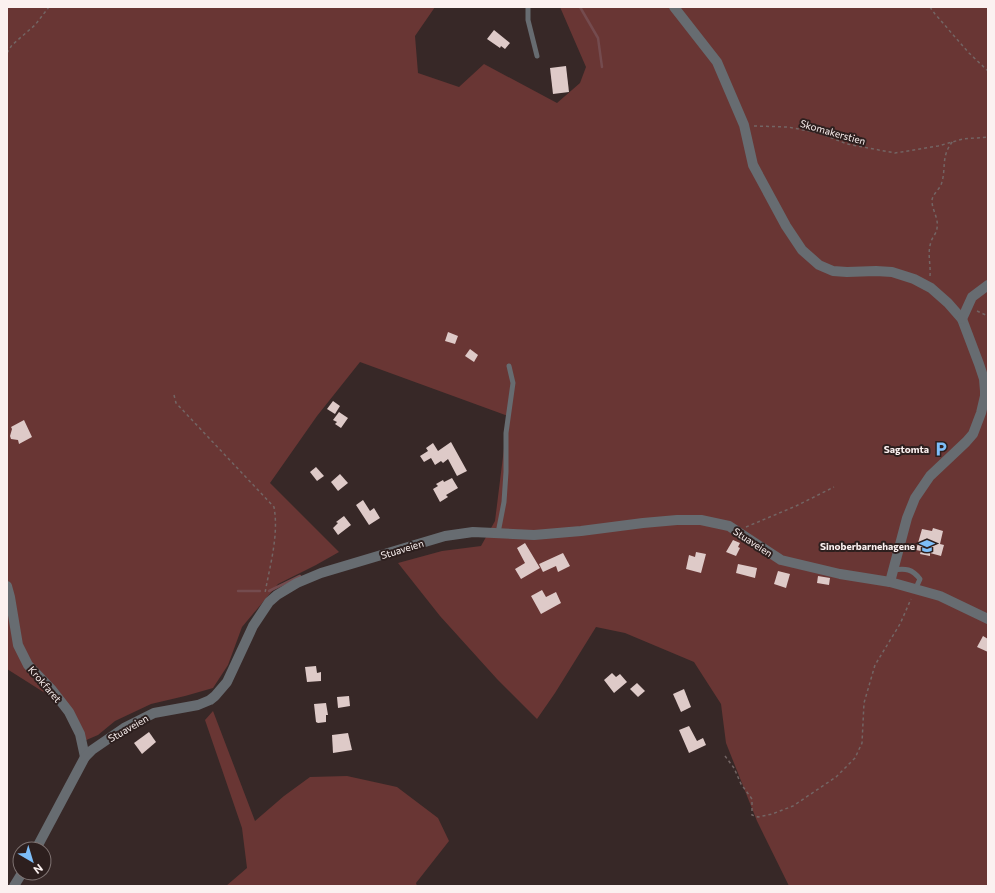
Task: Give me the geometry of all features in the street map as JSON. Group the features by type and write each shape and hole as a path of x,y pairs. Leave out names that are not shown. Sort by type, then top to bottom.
{"street":[{"path":"674,7 717,62 744,125 753,165 786,226 802,250 819,265 833,271 892,272 914,279 932,290 948,303 962,320 984,379 985,396 981,413 973,434 930,476 915,498 907,518 890,582"},
{"path":"962,320 972,297 988,285"},
{"name":"Stuaveien","path":"40,841 85,757 92,750 124,728 154,713 198,705 215,696 227,682 253,626 269,602 277,594 297,583 321,573 446,536 473,532 534,535 677,520 701,520 729,526 781,560 840,574 890,582 940,596 988,619"},
{"name":"Krokfaret","path":"7,586 18,645 28,665 52,690 69,712 80,734 85,757"}],"lane":[{"path":"528,7 528,20 537,56"},
{"path":"498,533 504,502 506,433 513,383 509,366"},
{"path":"893,570 906,568 915,572 920,579 915,590"}],"path":[{"path":"7,53 12,45 35,25 49,7"},
{"path":"930,7 969,53 988,71"},
{"name":"Skomakerstien","path":"744,125 788,126 819,133 847,144 895,153 938,146 963,139 988,137"},
{"path":"932,290 928,286 930,274 929,252 931,242 937,228 936,214 932,202 943,176 945,156 948,147 953,142"},
{"path":"967,307 988,316"},
{"path":"174,395 176,403 274,507 276,517 273,546 265,593 269,602"},
{"path":"737,531 796,506 834,487"},
{"path":"725,756 734,768 741,784 752,799 752,815 758,817 772,814 792,806 836,777 855,758 862,743 864,703 875,665 900,624 915,590"}],"shaded area":[{"path":"7,7 435,7 415,36 418,73 459,87 484,64 557,103 580,83 586,67 560,7 988,7 988,886 789,886 757,821 726,743 721,704 694,662 625,633 596,627 537,719 497,679 440,616 398,563 442,551 481,546 495,521 508,416 360,362 317,416 270,483 339,552 278,584 242,627 228,665 213,688 151,704 115,721 98,735 84,741 56,700 7,669"},
{"path":"213,711 255,821 284,796 310,777 347,776 397,787 438,818 449,841 416,883 417,886 226,886 247,868 242,828 205,720"}],"building":[{"path":"494,30 510,43 505,49 501,46 500,48 487,39"},
{"path":"566,66 569,92 553,94 550,68"},
{"path":"448,332 458,336 455,344 445,341"},
{"path":"470,349 478,355 474,362 465,356"},
{"path":"333,401 340,406 335,414 327,409"},
{"path":"339,412 348,418 341,428 335,424 337,422 333,420"},
{"path":"24,420 32,437 19,444 18,440 11,439 11,427"},
{"path":"451,442 467,471 457,476 448,459 443,463 441,461 435,465 431,458 424,462 420,456 428,451 426,448 433,443 438,451"},
{"path":"316,467 324,476 317,481 310,472"},
{"path":"340,474 348,483 338,491 331,482"},
{"path":"452,478 458,488 446,495 448,497 440,502 433,489 438,486 436,484 443,480 444,482"},
{"path":"363,500 370,511 374,508 380,518 369,525 356,505"},
{"path":"344,516 351,525 338,535 333,528 338,523 336,522"},
{"path":"933,528 943,531 940,544 944,545 941,556 930,553 930,556 920,554 921,551 916,550 922,529 932,531"},
{"path":"733,540 740,543 738,547 740,548 736,556 726,552"},
{"path":"525,543 540,568 521,579 515,569 525,563 517,548"},
{"path":"696,552 706,554 701,573 686,569 689,555 695,557"},
{"path":"563,553 570,566 558,572 556,566 543,572 539,564"},
{"path":"738,564 757,568 755,578 736,573"},
{"path":"778,571 790,574 786,588 774,584"},
{"path":"818,576 830,578 829,585 817,583"},
{"path":"542,590 546,597 556,592 561,603 541,614 531,596"},
{"path":"983,636 988,639 988,652 977,647"},
{"path":"316,666 317,673 321,672 321,681 307,682 305,667"},
{"path":"612,673 616,677 620,674 627,682 614,693 604,680"},
{"path":"637,683 645,691 638,697 630,689"},
{"path":"684,689 691,707 681,712 673,694"},
{"path":"349,696 350,706 338,708 337,697"},
{"path":"326,703 328,715 326,715 326,722 318,723 316,722 314,704"},
{"path":"689,726 697,741 703,738 706,745 689,753 679,730"},
{"path":"149,732 156,742 142,754 134,743"},
{"path":"348,733 352,750 333,753 332,735"}],"waterway":[{"path":"580,7 598,38 602,67"},
{"path":"269,591 300,576"},
{"path":"238,591 260,591"}],"place":[{"name":"Sagtomta","path":"941,449"},
{"name":"Sinoberbarnehagene","path":"927,546"}]}
